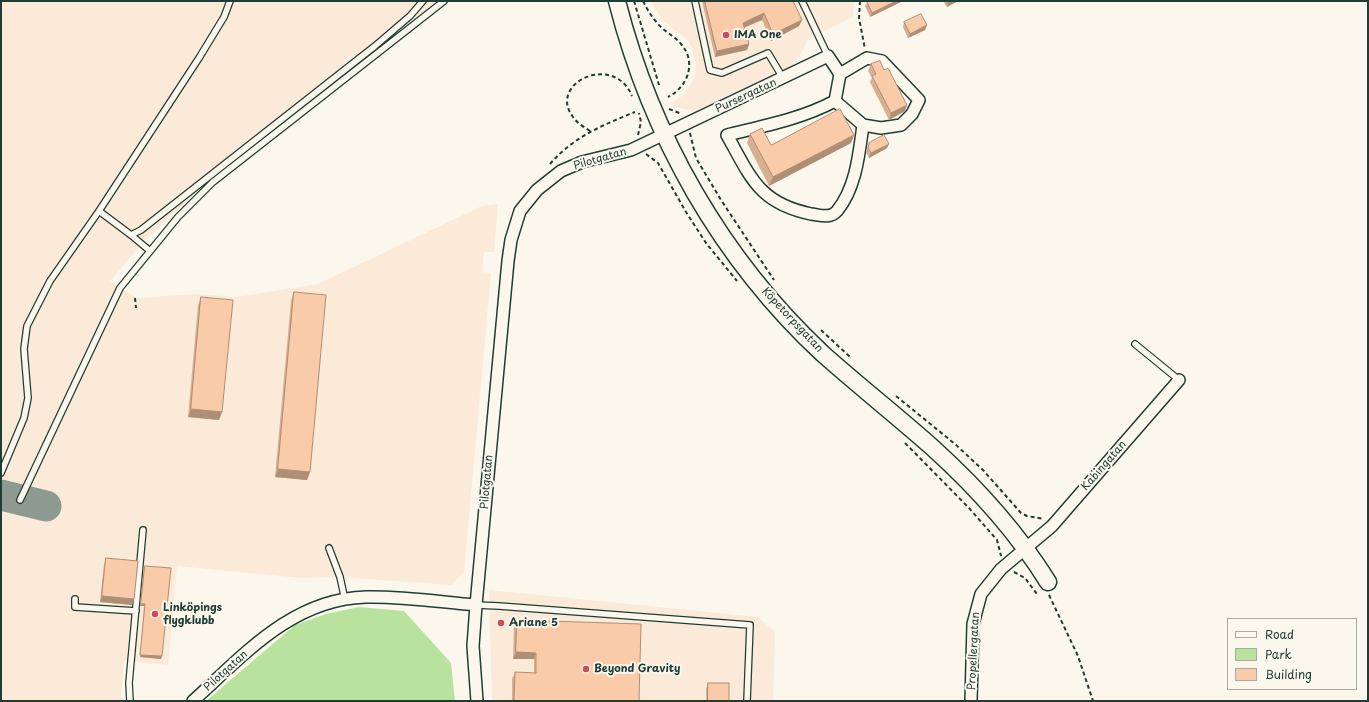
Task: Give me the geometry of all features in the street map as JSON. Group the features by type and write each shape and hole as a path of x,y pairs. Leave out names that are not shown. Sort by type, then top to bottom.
{"street":[{"name":"Köpetorpsgatan","path":"617,1 633,58 648,98 687,180 718,232 766,294 822,353 952,466 980,495 1026,549 1048,582"},
{"name":"Pursergatan","path":"664,134 828,56"},
{"path":"828,56 840,74 835,101"},
{"path":"835,101 863,125 882,128 901,125 912,114 919,100 882,61 867,58 840,74"},
{"path":"835,101 817,111 798,118 727,135 744,169 762,192 776,202 791,209 828,217 836,212 850,187 858,160 863,125"},
{"name":"Pilotgatan","path":"193,701 259,641 281,624 320,606 366,597 476,605 507,268 515,225 520,211 529,199 561,171 582,162 615,155 642,145 664,134"},
{"name":"Kabingatan","path":"1026,549 1052,526 1179,380"},
{"name":"Propellergatan","path":"972,701 973,624 981,594 1001,569 1026,549"},
{"path":"476,605 473,646 477,701"}],"lane":[{"path":"1,473 24,418 28,398 24,349 27,326 50,282 99,211 199,58 224,17 230,1"},
{"path":"130,235 142,230 375,46 410,16 423,1"},
{"path":"20,500 120,288 178,217 212,182 444,1"},
{"path":"695,1 710,70 722,73 768,53 783,78"},
{"path":"802,1 828,56"},
{"path":"99,211 150,251"},
{"path":"1135,344 1179,380"},
{"path":"130,701 130,683 143,530"},
{"path":"329,548 340,577 345,600"},
{"path":"75,599 75,607 136,611"},
{"path":"476,605 750,625 747,701"}],"path":[{"path":"634,1 660,86"},
{"path":"643,1 648,11 660,27 676,38 687,52 689,68 686,82 682,88 668,97"},
{"path":"860,1 859,18 867,58"},
{"path":"590,131 573,118 569,110 568,103 571,89 581,78 600,74 619,79 625,83 635,102"},
{"path":"667,106 670,109 682,114 693,137 693,150 696,158 736,224 779,286"},
{"path":"637,108 641,122 637,134 642,145"},
{"path":"550,164 565,149 590,131 635,112"},
{"path":"135,298 136,308"},
{"path":"820,330 854,361"},
{"path":"895,396 956,444 983,470 1022,513 1027,516 1044,519 1052,526"},
{"path":"1048,582 1047,590 1078,656 1092,701"}],"shaded area":[{"path":"1,1 437,1 210,179 142,244 110,281 137,298 195,294 237,297 318,284 482,206 498,204 494,252 484,252 482,272 491,273 464,572 451,585 340,577 302,578 177,566 168,665 124,661 121,701 1,701"},
{"path":"651,1 854,1 853,17 809,38 797,61 792,66 695,111 674,107 671,103 685,94 695,77 696,65 692,48 687,39 663,21"},
{"path":"489,590 758,617 775,632 773,701 492,701"}],"green space":[{"path":"359,607 404,611 451,663 455,701 206,701 295,625 326,614"}],"building":[{"name":"IMA One","path":"705,1 793,1 802,20 773,34 764,13 743,23 749,44 717,51"},
{"path":"896,1 872,13 867,2"},
{"path":"921,14 927,25 910,34 904,22"},
{"path":"880,61 884,70 888,68 907,105 891,113 872,76 876,74 871,64"},
{"path":"840,109 854,135 773,177 750,134 762,128 771,145"},
{"path":"884,135 889,144 871,153 868,148 869,143"},
{"path":"294,292 326,295 310,472 278,469"},
{"path":"201,297 233,300 222,412 191,409"},
{"path":"106,558 138,561 134,599 102,596"},
{"name":"Linköpings flygklubb","path":"145,566 171,568 162,656 140,655 145,604 141,604"},
{"name":"Beyond Gravity","path":"517,620 641,624 639,701 514,701 515,672 536,673 536,653 516,652"},
{"path":"708,683 729,683 729,701 708,701"}],"taxiway":[{"path":"1,495 46,506"}],"place":[{"name":"IMA One","path":"726,35"},
{"name":"Linköpings flygklubb","path":"155,614"},
{"name":"Ariane 5","path":"501,623"},
{"name":"Beyond Gravity","path":"586,669"}]}
